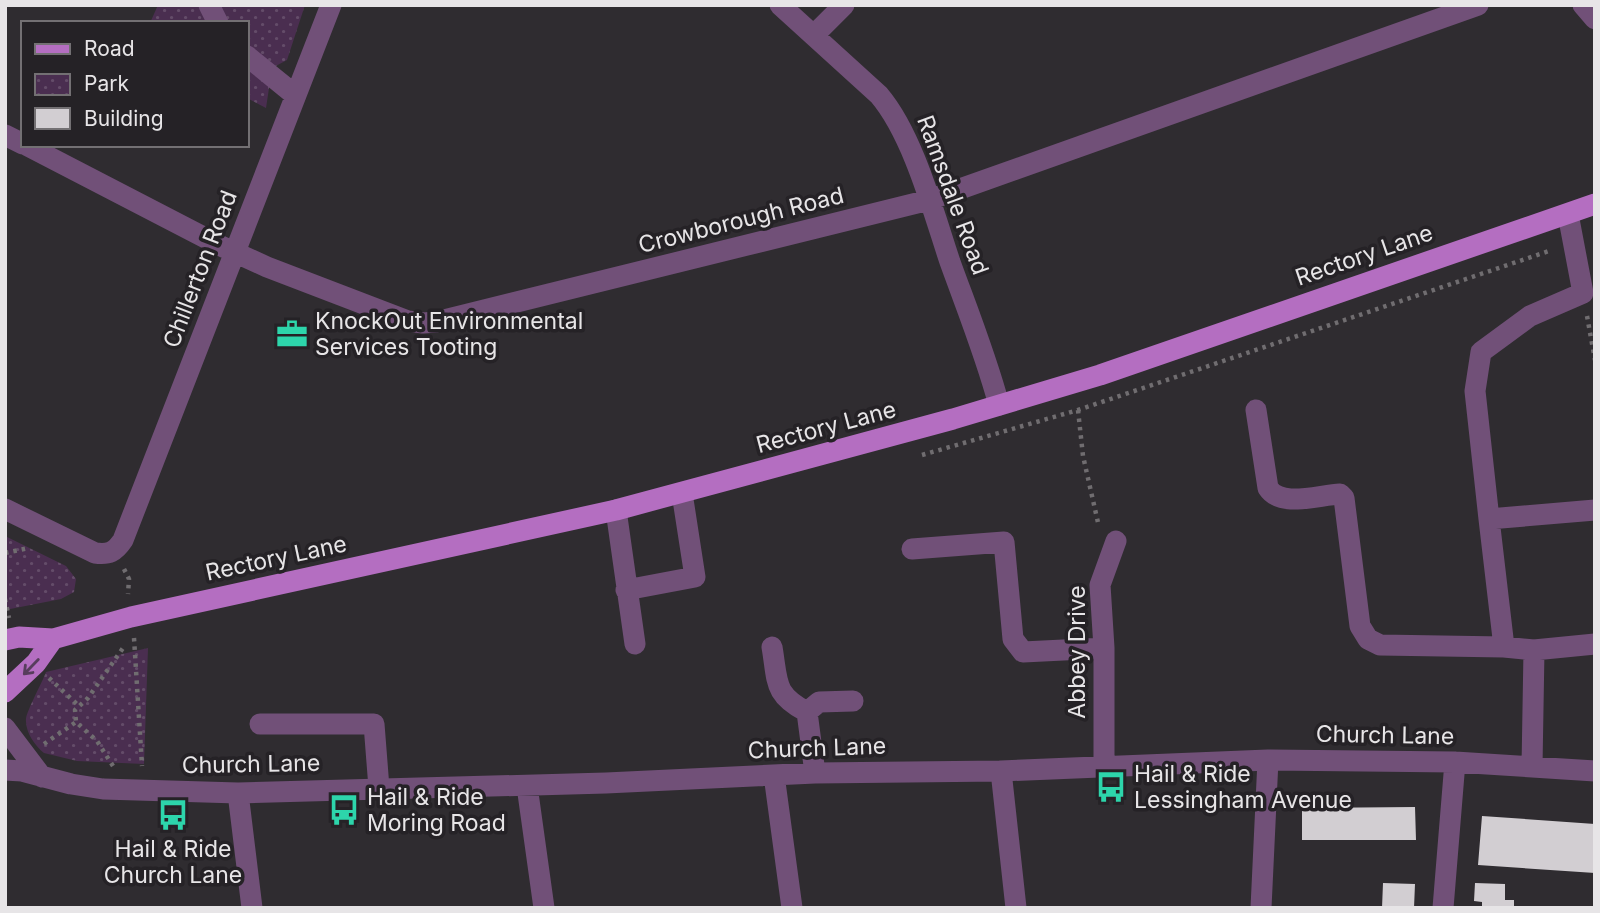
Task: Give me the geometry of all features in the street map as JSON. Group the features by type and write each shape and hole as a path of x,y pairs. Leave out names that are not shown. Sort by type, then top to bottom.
{"main road":[{"name":"Rectory Lane","path":"5,640 19,637 53,639 131,617 615,510 785,466 1100,375 1595,204"},
{"path":"5,692 36,663 53,639"}],"street":[{"path":"209,5 217,21"},
{"name":"Chillerton Road","path":"5,509 94,553 107,555 117,550 331,5"},
{"name":"Ramsdale Road","path":"780,5 892,110 929,200 999,405"},
{"path":"814,35 844,5"},
{"name":"Crowborough Road","path":"30,147 267,267 408,321 423,323 476,314 929,200 1478,5"},
{"path":"1583,5 1595,19"},
{"path":"248,57 295,95"},
{"name":"Crowborough Road","path":"5,135 21,143"},
{"path":"1504,647 1475,391 1481,352 1530,316 1583,293 1568,214"},
{"path":"1256,410 1268,488 1272,495 1284,499 1340,494 1344,498 1360,626 1368,639 1381,646 1504,647 1534,650 1595,644"},
{"path":"626,590 695,577 682,493"},
{"path":"615,510 635,644"},
{"path":"1489,519 1595,510"},
{"name":"Abbey Drive","path":"1104,766 1104,648 1100,584 1116,541"},
{"path":"912,549 1004,542 1013,639 1023,652 1104,648"},
{"path":"772,648 779,690 789,702 807,712"},
{"path":"1532,767 1534,650"},
{"path":"807,712 819,702 853,701"},
{"path":"807,712 815,774"},
{"path":"260,724 374,724 379,789"},
{"path":"5,728 42,777"},
{"path":"1261,908 1268,760"},
{"name":"Church Lane","path":"5,770 22,771 103,789 238,793 527,786 774,775 1001,771 1268,760 1455,762 1595,771"},
{"path":"1443,908 1455,762"},
{"path":"1001,771 1016,908"},
{"path":"774,775 792,908"},
{"path":"527,786 544,908"},
{"path":"238,793 252,908"}],"path":[{"path":"947,449 1078,410 1574,242"},
{"path":"1583,293 1595,360"},
{"path":"1078,410 1083,456 1097,526 1116,541"},
{"path":"5,553 33,546"},
{"path":"127,574 128,593"},
{"path":"5,599 8,615"},
{"path":"134,635 142,766"},
{"path":"113,766 97,741 76,722 75,710 89,698 123,648"},
{"path":"51,680 79,706"},
{"path":"38,748 76,722"}],"green space":[{"path":"158,5 305,5 287,60 272,68 266,108 248,99 248,21 151,21"},
{"path":"5,536 66,566 76,579 74,592 61,599 5,610"},
{"path":"148,648 144,764 77,761 44,753 37,747 29,734 26,719 46,672"}],"building":[{"path":"1415,807 1416,840 1302,840 1302,808"},
{"path":"1482,816 1595,824 1595,873 1478,865"},
{"path":"1383,883 1415,884 1414,908 1382,908"},
{"path":"1475,883 1505,884 1505,900 1514,900 1514,908 1482,908 1482,902 1474,901"}],"place":[{"name":"KnockOut Environmental Services Tooting","path":"292,334"},
{"name":"Hail & Ride Lessingham Avenue","path":"1111,787"},
{"name":"Hail & Ride Moring Road","path":"344,810"},
{"name":"Hail & Ride Church Lane","path":"173,815"}]}
